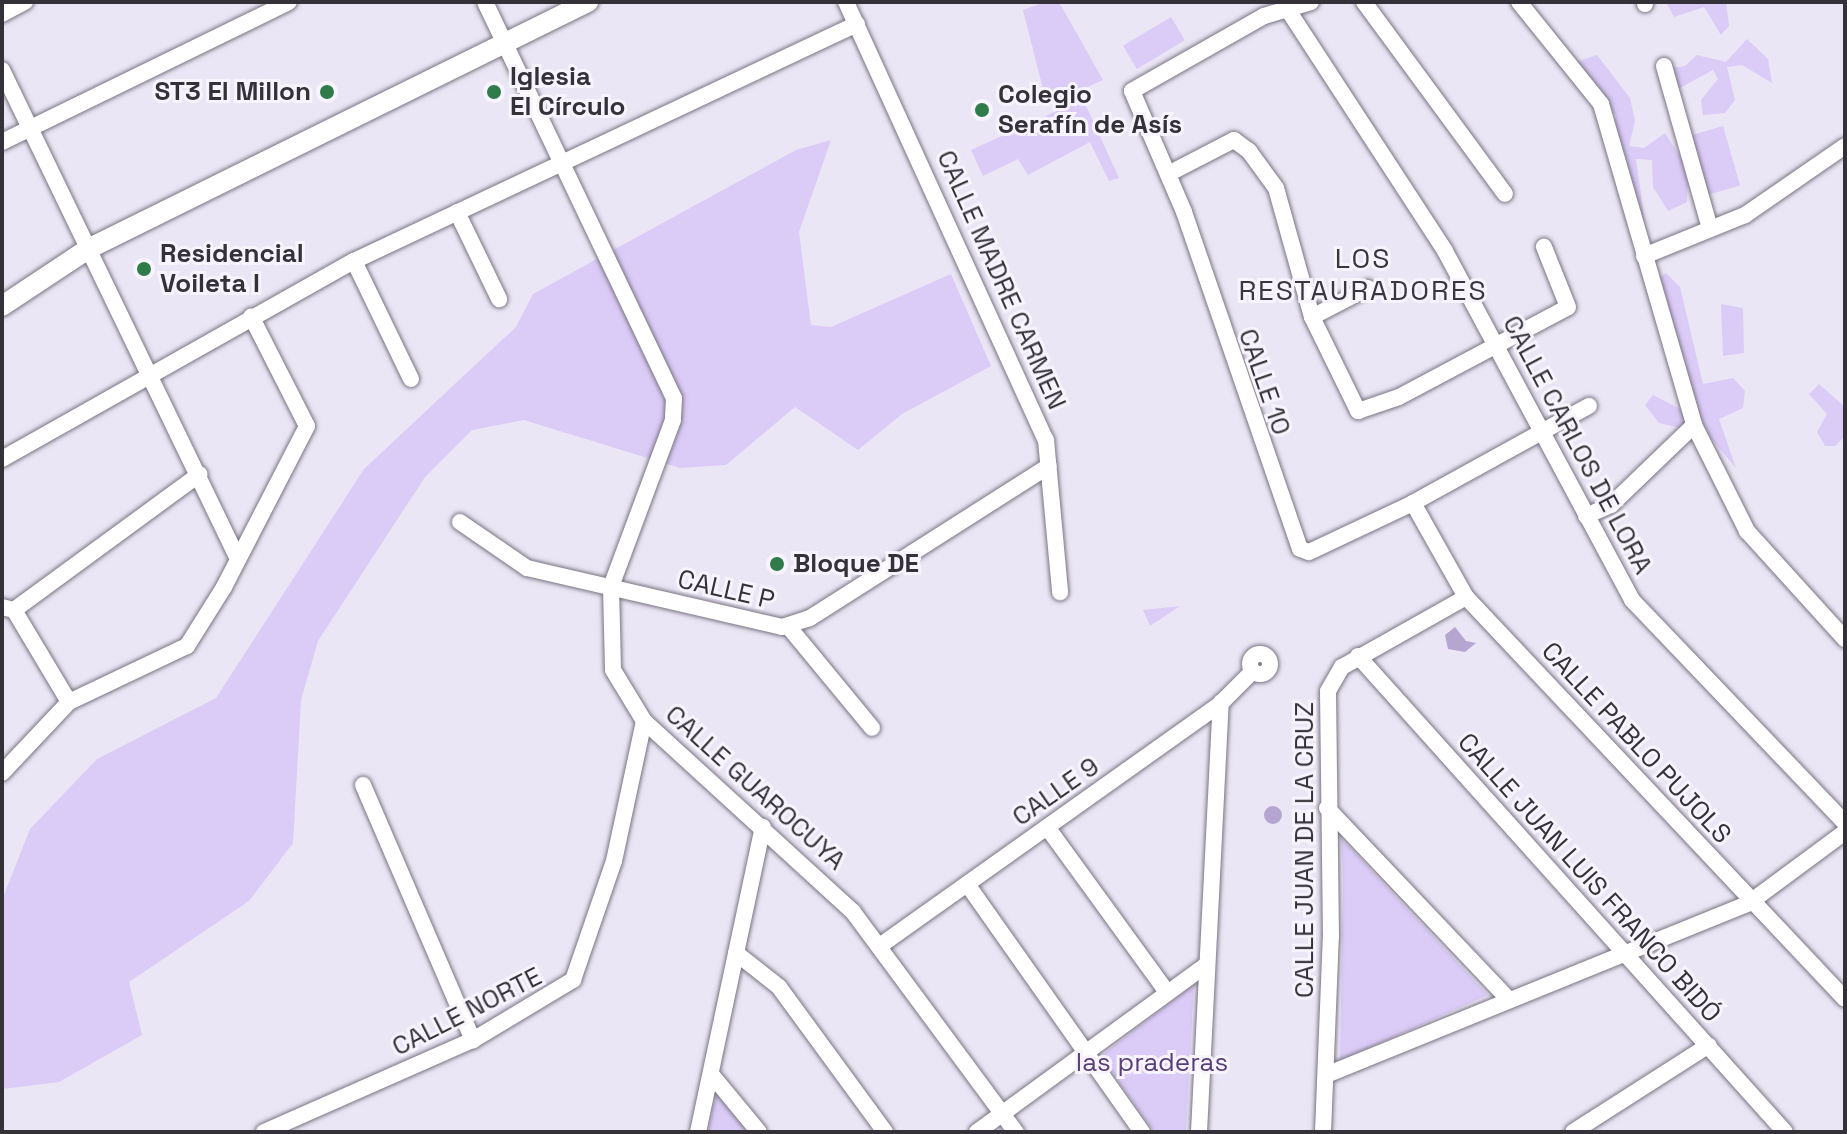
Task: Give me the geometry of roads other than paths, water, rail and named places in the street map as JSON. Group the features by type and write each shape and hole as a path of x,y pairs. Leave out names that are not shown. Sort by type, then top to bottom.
{"street":[{"path":"2,14 25,2"},
{"path":"2,142 289,2"},
{"name":"CALLE GUAROCUYA","path":"485,2 674,398 673,420 611,587 613,670 644,721 826,882 881,945 1016,1132"},
{"path":"2,306 88,249 588,2"},
{"name":"CALLE MADRE CARMEN","path":"846,2 1043,432 1060,592"},
{"path":"1261,9 1290,13 1311,2"},
{"path":"1364,2 1505,194"},
{"path":"1519,2 1601,104 1694,425 1747,531 1845,639"},
{"name":"CALLE 10","path":"1261,9 1133,87 1170,173 1258,440 1300,549 1309,552 1413,503"},
{"name":"CALLE CARLOS DE LORA","path":"1290,13 1496,342 1632,600 1845,823"},
{"path":"2,459 150,371 354,261 857,24"},
{"path":"1664,66 1710,229"},
{"path":"2,70 200,474 237,557"},
{"path":"1170,173 1234,140 1242,144 1276,188 1312,317 1358,411 1399,397 1496,342 1568,307 1544,247"},
{"path":"1644,256 1745,215 1845,146"},
{"path":"457,212 499,299"},
{"path":"354,261 411,379"},
{"path":"1312,317 1368,288"},
{"path":"2,773 69,702 187,646 237,557 307,426 251,316"},
{"path":"1413,503 1589,406"},
{"path":"1586,516 1611,505 1694,425"},
{"name":"CALLE P","path":"460,522 527,568 788,626 1049,466"},
{"path":"69,702 8,608 200,474"},
{"name":"CALLE PABLO PUJOLS","path":"1413,503 1466,597 1749,903 1845,999"},
{"name":"CALLE JUAN DE LA CRUZ","path":"1323,1132 1328,691 1358,656 1466,597"},
{"path":"788,626 872,728"},
{"name":"CALLE JUAN LUIS FRANCO BIDÓ","path":"1358,656 1624,948 1785,1132"},
{"name":"CALLE 9","path":"881,945 1221,703 1253,671"},
{"path":"1199,1132 1205,966 1221,703"},
{"name":"CALLE NORTE","path":"264,1132 473,1040 546,1002 581,964 614,861 644,721"},
{"path":"363,785 473,1040"},
{"path":"1327,808 1507,998"},
{"path":"698,1132 763,827"},
{"path":"1047,827 1167,992"},
{"path":"1326,1075 1624,948 1749,903 1845,832"},
{"path":"967,884 1142,1132"},
{"path":"736,953 779,987 885,1132"},
{"path":"977,1132 1205,966"},
{"path":"1573,1132 1709,1045"},
{"path":"711,1074 759,1132"}],"place":[{"name":"ST3 El Millon","path":"327,92"},
{"name":"Iglesia El Círculo","path":"494,92"},
{"name":"Colegio Serafín de Asís","path":"982,110"},
{"name":"Residencial Voileta I","path":"144,269"},
{"name":"Bloque DE","path":"777,564"}],"district":[{"name":"LOS RESTAURADORES","path":"1363,274"}],"park label":[{"name":"las praderas","path":"1152,1063"}]}
